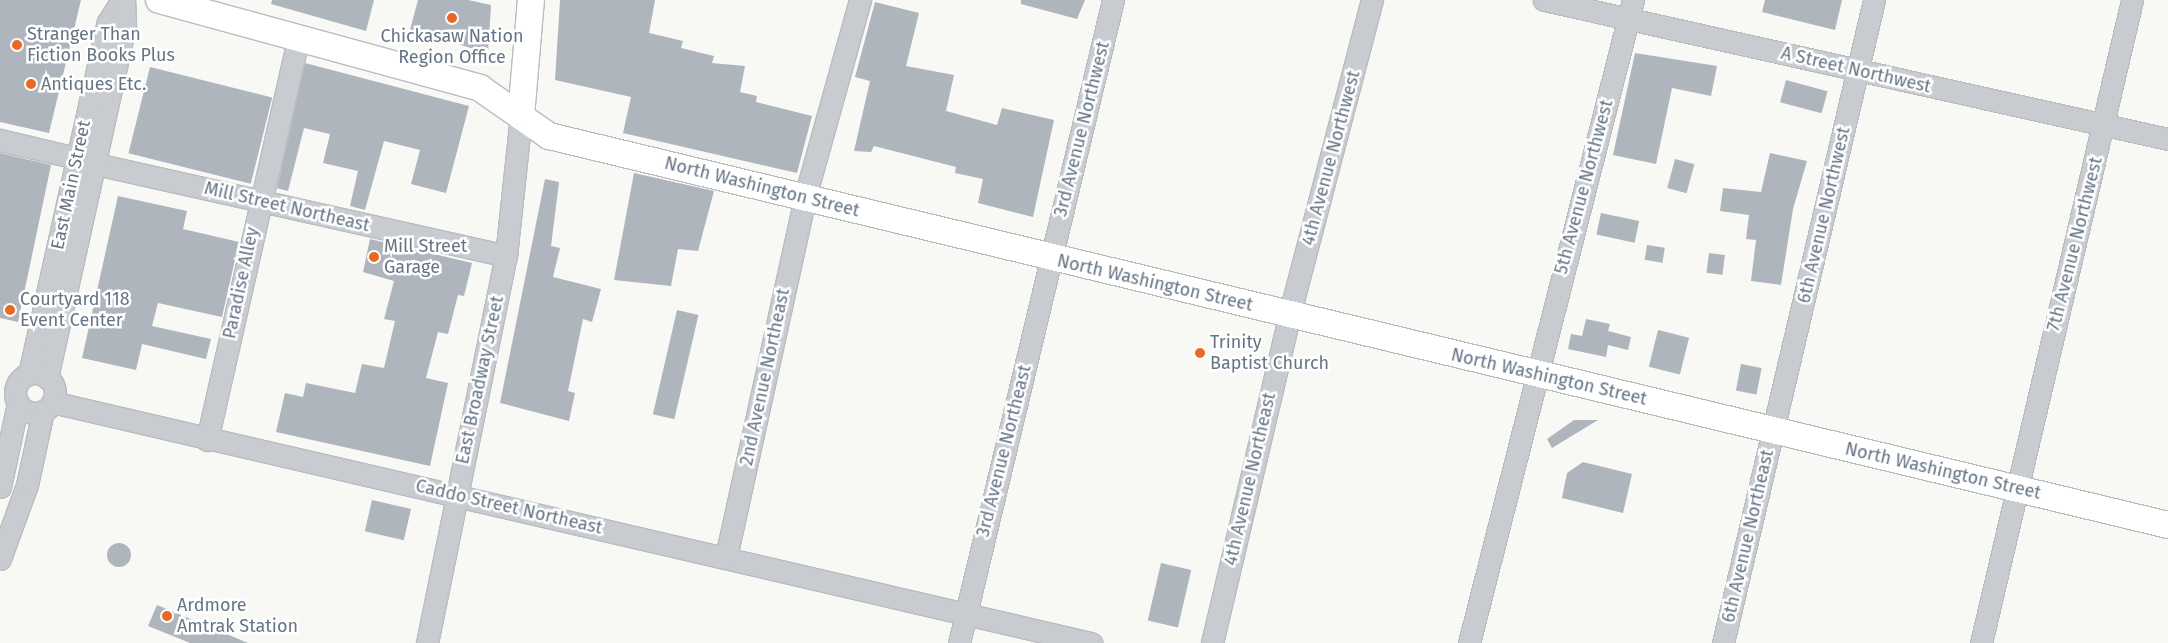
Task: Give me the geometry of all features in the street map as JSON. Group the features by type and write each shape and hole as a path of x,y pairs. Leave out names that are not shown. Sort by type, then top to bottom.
{"main road":[{"name":"North Washington Street","path":"159,0 480,88 549,136 1289,316 2168,525"},
{"path":"521,116 531,0"}],"street":[{"name":"East Main Street","path":"38,376 86,161 108,22 123,0"},
{"name":"2nd Avenue Northeast","path":"726,557 805,197 860,0"},
{"name":"3rd Avenue Northwest","path":"1050,258 1113,0"},
{"name":"4th Avenue Northwest","path":"1289,316 1372,0"},
{"name":"A Street Northwest","path":"1544,0 1631,10 1858,70 2168,139"},
{"name":"6th Avenue Northwest","path":"1772,430 1874,0"},
{"name":"7th Avenue Northwest","path":"1981,643 2132,0"},
{"name":"5th Avenue Northwest","path":"1469,643 1534,374 1631,10"},
{"name":"Paradise Alley","path":"207,440 259,200 298,38"},
{"name":"East Broadway Street","path":"427,643 506,256 521,116"},
{"name":"Mill Street Northeast","path":"0,140 506,256"},
{"name":"3rd Avenue Northeast","path":"959,643 1050,258"},
{"name":"4th Avenue Northeast","path":"1212,643 1289,316"},
{"name":"East Main Street","path":"0,487 11,394 20,380 38,376"},
{"name":"East Main Street","path":"0,559 27,485 54,390 38,376"},
{"path":"11,394 31,412 48,406"},
{"name":"Caddo Street Northeast","path":"48,406 456,494 1091,643"},
{"name":"6th Avenue Northeast","path":"1723,643 1772,430"}],"building":[{"path":"0,0 81,0 49,133 0,122"},
{"path":"272,0 374,0 366,31 271,4"},
{"name":"Chickasaw Nation Region Office","path":"418,0 468,0 491,5 488,53 410,30"},
{"path":"560,0 655,0 649,33 683,41 681,48 714,56 712,63 745,66 740,92 757,96 756,102 812,116 797,173 623,133 631,97 555,80"},
{"path":"1021,0 1085,0 1077,19 1021,4"},
{"path":"1765,0 1842,0 1835,30 1762,12"},
{"path":"875,2 919,13 906,66 954,75 946,111 997,125 1002,108 1054,120 1033,217 978,203 983,179 955,173 956,167 874,146 871,152 854,151 870,81 855,77"},
{"path":"1635,53 1717,66 1711,96 1672,88 1656,164 1613,155"},
{"path":"305,63 469,106 446,193 411,184 420,150 384,141 365,210 350,206 358,171 323,163 330,134 304,128 288,191 277,188"},
{"path":"150,67 272,97 251,184 128,153"},
{"path":"1786,80 1828,91 1822,113 1780,102"},
{"path":"0,153 51,165 18,322 0,318"},
{"path":"1770,153 1807,161 1793,209 1781,285 1751,281 1756,240 1746,239 1749,215 1720,211 1723,188 1761,192"},
{"path":"1675,159 1694,164 1687,193 1667,188"},
{"path":"634,173 714,191 698,251 678,249 671,286 614,280"},
{"path":"545,179 559,182 551,246 560,248 553,277 601,289 592,322 583,319 568,391 575,393 569,421 500,403"},
{"path":"118,196 187,211 183,229 239,242 222,317 158,303 152,326 211,339 206,359 142,344 136,370 82,358"},
{"path":"1601,213 1639,221 1635,243 1596,235"},
{"path":"370,239 472,263 464,296 458,295 448,334 438,332 426,378 448,383 430,466 276,432 285,393 303,397 306,383 355,393 362,364 384,368 395,321 384,319 394,281 363,272"},
{"path":"1647,245 1665,248 1662,263 1645,260"},
{"path":"1709,253 1725,255 1722,275 1707,273"},
{"path":"677,310 698,315 674,419 653,414"},
{"path":"1586,319 1610,324 1608,331 1631,337 1628,350 1608,345 1606,357 1568,349 1571,334 1582,336"},
{"path":"1658,330 1689,338 1680,375 1649,367"},
{"path":"1741,364 1762,368 1756,395 1736,391"},
{"path":"1574,420 1598,420 1552,448 1547,439"},
{"path":"1583,462 1632,474 1623,513 1562,498 1567,473"},
{"path":"372,500 411,509 404,540 365,531"},
{"path":"119,543 128,546 131,555 128,564 119,567 110,564 107,555 110,546"},
{"path":"1161,563 1191,570 1178,627 1148,620"},
{"name":"Ardmore Amtrak Station","path":"157,605 248,643 190,643 148,626"}],"place":[{"name":"Chickasaw Nation Region Office","path":"452,18"},
{"name":"Stranger Than Fiction Books Plus","path":"17,45"},
{"name":"Antiques Etc.","path":"31,84"},
{"name":"Mill Street Garage","path":"374,257"},
{"name":"Courtyard 118 Event Center","path":"10,310"},
{"name":"Trinity Baptist Church","path":"1200,353"},
{"name":"Ardmore Amtrak Station","path":"167,616"}]}
